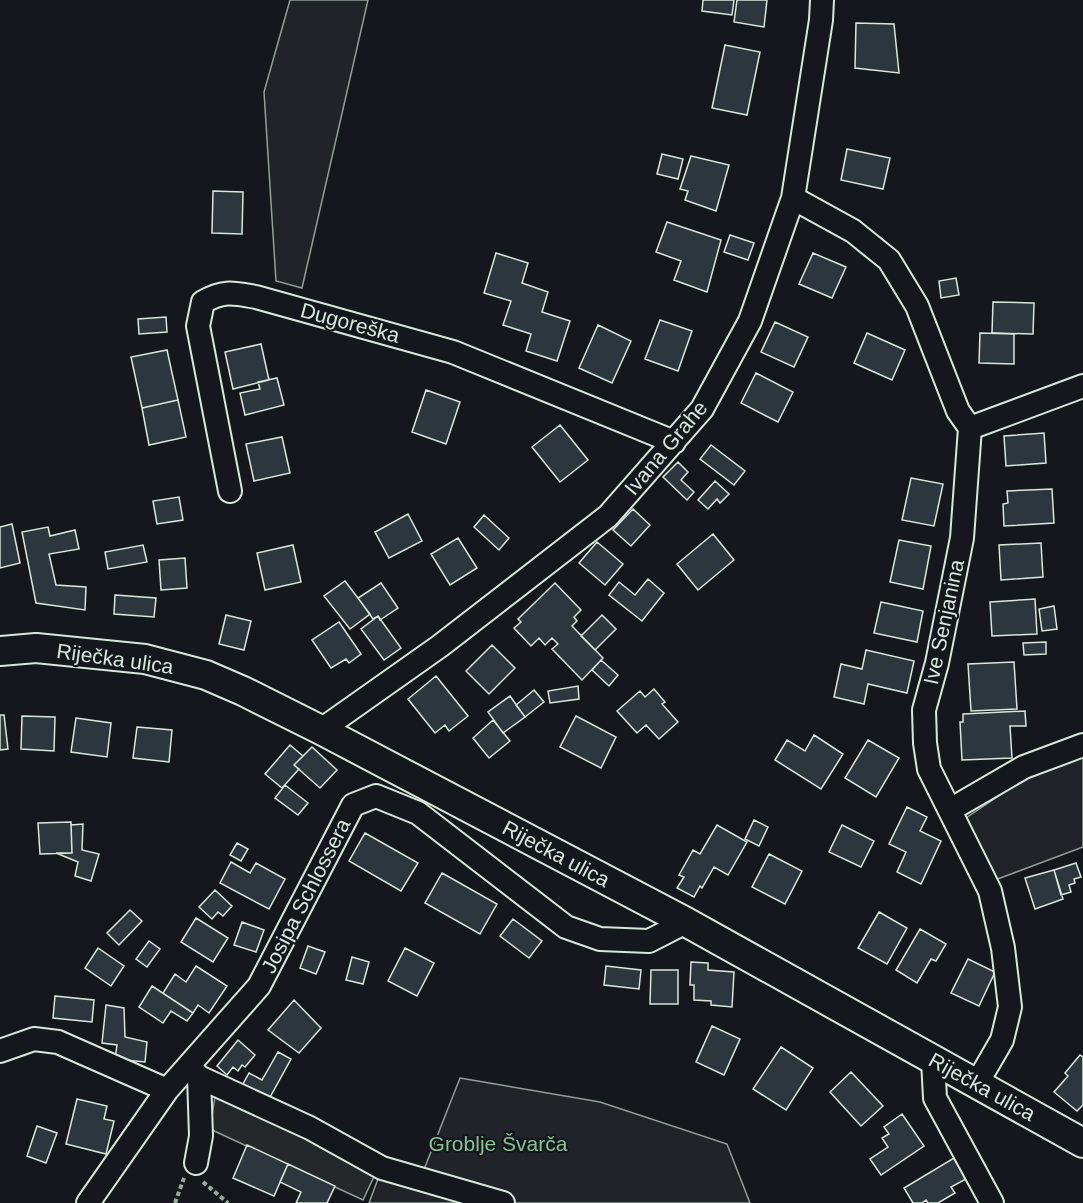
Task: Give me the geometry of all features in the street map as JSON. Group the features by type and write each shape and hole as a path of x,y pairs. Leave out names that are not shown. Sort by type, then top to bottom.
{"main road":[{"name":"Riječka ulica","path":"0,651 36,648 144,659 206,675 321,730 686,922 1083,1143"}],"street":[{"name":"Ivana Grahe","path":"321,730 440,646 608,516 702,410 750,321 793,198 821,20 822,0"},
{"path":"793,198 852,231 889,260 916,306 958,411 970,428 1083,386"},
{"name":"Dugoreška","path":"230,491 198,326 203,302 218,294 231,292 453,352 674,442"},
{"name":"Ive Senjanina","path":"970,428 962,538 937,663 924,710 929,769 990,891 1003,948 1010,1007 1002,1040 976,1085"},
{"path":"950,810 1024,767 1083,745"},
{"name":"Josipa Schlossera","path":"88,1203 167,1090 194,1071 259,986 353,805 376,796 418,813 566,927 600,939 649,941 686,922"},
{"path":"0,1051 34,1039 58,1042 167,1090"},
{"path":"933,1060 935,1098 992,1203"},
{"path":"193,1171 201,1136 194,1071"},
{"path":"194,1071 310,1128 382,1168 503,1203"}],"path":[{"path":"175,1203 193,1171 228,1203"}],"green space":[{"path":"290,0 368,0 302,288 276,281 264,92"},
{"path":"1083,755 1083,847 995,880 966,818 1031,774"},
{"name":"Groblje Švarča","path":"460,1078 600,1102 727,1144 750,1203 369,1203 382,1168 423,1172"}],"shaded area":[{"path":"216,1090 379,1166 363,1200 210,1129"}],"building":[{"path":"703,0 734,0 732,15 702,11"},
{"path":"737,0 767,0 764,27 734,22"},
{"path":"856,23 894,24 899,73 855,68"},
{"path":"725,45 760,52 747,115 712,108"},
{"path":"847,149 890,158 883,189 841,180"},
{"path":"662,154 683,159 678,179 657,174"},
{"path":"691,156 729,165 716,211 685,200 688,191 680,189"},
{"path":"213,191 243,192 242,234 212,233"},
{"path":"667,222 721,240 707,292 674,280 681,261 656,252"},
{"path":"730,235 754,243 748,260 724,252"},
{"path":"496,253 528,263 522,283 548,292 542,312 570,321 557,361 526,351 531,334 503,325 511,301 484,293"},
{"path":"813,253 846,267 832,298 799,284"},
{"path":"956,278 959,295 941,298 939,281"},
{"path":"993,302 1034,303 1033,334 992,333"},
{"path":"166,317 167,332 139,334 138,319"},
{"path":"660,320 692,331 678,371 645,359"},
{"path":"775,322 808,337 794,367 761,352"},
{"path":"598,325 631,341 612,383 579,368"},
{"path":"867,333 905,350 892,380 854,363"},
{"path":"980,333 1014,334 1014,364 979,363"},
{"path":"261,344 269,380 233,389 225,352"},
{"path":"167,350 178,400 142,408 131,357"},
{"path":"756,373 793,392 778,422 741,403"},
{"path":"277,378 284,405 245,415 240,393 260,389 258,382"},
{"path":"426,390 460,402 446,444 412,432"},
{"path":"178,400 186,437 149,445 142,408"},
{"path":"560,425 588,460 560,482 532,447"},
{"path":"1044,433 1046,463 1006,466 1004,436"},
{"path":"282,437 290,473 254,481 246,444"},
{"path":"711,445 745,471 734,485 700,459"},
{"path":"678,462 688,472 681,480 694,492 687,500 663,477"},
{"path":"911,478 943,484 934,526 902,520"},
{"path":"715,481 729,494 720,503 717,499 708,509 698,500"},
{"path":"1052,489 1054,523 1004,526 1003,504 1008,503 1007,491"},
{"path":"179,497 183,520 157,524 153,501"},
{"path":"633,509 650,525 631,546 613,530"},
{"path":"408,514 422,541 389,558 375,532"},
{"path":"484,515 509,538 499,550 474,527"},
{"path":"12,524 20,563 0,568 0,527"},
{"path":"48,527 50,536 75,530 79,549 49,554 56,585 86,587 85,610 36,603 22,532"},
{"path":"713,534 734,560 698,590 677,564"},
{"path":"458,538 477,568 450,585 431,554"},
{"path":"899,540 931,546 923,589 890,582"},
{"path":"597,542 623,564 605,585 579,563"},
{"path":"1041,543 1043,577 1001,580 999,545"},
{"path":"143,545 147,562 108,569 105,552"},
{"path":"293,545 301,582 265,590 257,553"},
{"path":"185,558 187,588 161,590 159,560"},
{"path":"648,579 664,593 642,621 609,595 619,582 635,595"},
{"path":"345,581 370,614 350,629 324,596"},
{"path":"381,583 398,608 380,620 378,616 373,619 358,598"},
{"path":"555,583 581,610 574,617 577,621 572,626 603,658 582,680 552,649 558,644 552,638 545,645 539,638 531,646 514,628 521,622 518,619"},
{"path":"115,595 156,598 154,617 114,614"},
{"path":"1035,599 1037,634 992,636 990,602"},
{"path":"881,602 923,611 917,642 874,633"},
{"path":"1054,606 1057,629 1042,631 1039,609"},
{"path":"226,615 251,621 244,650 219,644"},
{"path":"602,615 616,629 595,650 581,636"},
{"path":"378,616 401,648 384,660 361,629"},
{"path":"339,622 361,654 349,663 346,659 331,668 312,640"},
{"path":"1046,642 1046,654 1024,655 1023,643"},
{"path":"492,645 515,668 489,694 466,671"},
{"path":"866,650 914,661 907,693 868,684 864,704 834,697 841,664 862,669"},
{"path":"601,660 618,675 609,686 592,670"},
{"path":"1014,662 1017,709 971,711 968,664"},
{"path":"436,676 468,716 449,731 445,725 435,733 408,699"},
{"path":"578,686 579,699 550,703 548,691"},
{"path":"654,689 665,702 662,704 678,722 659,739 646,725 637,733 617,711 640,691 645,697"},
{"path":"534,690 544,702 525,717 516,705"},
{"path":"510,696 525,717 503,733 488,712"},
{"path":"1025,711 1026,726 1010,726 1012,758 962,760 960,722 963,722 963,714"},
{"path":"0,715 4,715 8,749 0,750"},
{"path":"22,716 55,717 54,751 21,749"},
{"path":"576,716 616,737 601,768 560,747"},
{"path":"76,718 111,723 107,757 71,752"},
{"path":"493,720 510,741 489,758 473,738"},
{"path":"137,727 172,730 169,762 133,758"},
{"path":"814,735 843,754 821,789 775,760 787,740 805,751"},
{"path":"868,740 899,758 876,797 845,778"},
{"path":"290,745 303,756 294,765 299,769 282,788 265,774"},
{"path":"312,747 337,770 320,788 294,765"},
{"path":"285,785 308,803 298,815 275,798"},
{"path":"907,807 927,817 920,831 941,841 921,884 897,872 906,852 889,844"},
{"path":"754,820 768,827 759,846 745,839"},
{"path":"71,822 72,853 40,854 38,823"},
{"path":"83,824 82,850 99,854 91,881 75,876 78,862 56,853 72,853 71,825"},
{"path":"717,825 747,842 728,875 714,867 694,897 677,888 684,877 679,875 693,850 700,854"},
{"path":"842,825 874,841 861,867 829,852"},
{"path":"365,833 418,863 401,891 349,861"},
{"path":"237,843 248,849 241,861 230,855"},
{"path":"769,854 802,871 785,904 752,887"},
{"path":"231,862 250,873 256,863 285,879 269,909 220,883"},
{"path":"1076,863 1081,877 1074,879 1075,883 1069,885 1071,892 1061,895 1054,870"},
{"path":"1054,870 1063,899 1035,909 1025,878"},
{"path":"442,873 497,904 480,934 425,903"},
{"path":"215,890 232,906 223,916 218,912 212,919 199,907"},
{"path":"130,910 142,921 119,945 107,933"},
{"path":"879,912 907,928 887,964 858,948"},
{"path":"196,918 228,938 213,962 181,942"},
{"path":"513,919 542,941 529,958 500,936"},
{"path":"242,922 264,930 256,952 234,945"},
{"path":"920,929 946,944 936,961 931,959 917,983 896,970"},
{"path":"149,941 160,949 147,967 136,959"},
{"path":"308,946 325,952 316,974 300,968"},
{"path":"98,948 124,966 111,986 85,968"},
{"path":"405,948 434,963 417,996 388,981"},
{"path":"352,957 369,962 363,984 346,980"},
{"path":"968,959 995,972 979,1006 951,993"},
{"path":"691,962 708,963 708,970 734,972 732,1007 711,1005 711,1001 694,1000 694,985 690,985"},
{"path":"196,966 227,986 209,1013 198,1005 193,1013 163,993 175,974 186,982"},
{"path":"606,966 641,970 639,989 604,985"},
{"path":"651,970 678,970 678,1004 650,1004"},
{"path":"152,986 193,1013 187,1021 171,1011 163,1023 139,1007"},
{"path":"55,996 94,1000 92,1022 53,1018"},
{"path":"294,1000 321,1028 299,1053 268,1030"},
{"path":"106,1005 124,1008 125,1037 147,1042 145,1062 115,1059 117,1045 102,1043"},
{"path":"712,1026 740,1039 724,1075 696,1062"},
{"path":"238,1040 255,1055 245,1067 242,1065 238,1071 233,1067 227,1075 217,1066"},
{"path":"781,1047 813,1068 786,1110 753,1089"},
{"path":"278,1052 291,1059 269,1099 243,1084 249,1073 262,1080"},
{"path":"1080,1055 1083,1057 1083,1105 1077,1111 1054,1092 1068,1076 1065,1073"},
{"path":"851,1072 883,1106 861,1126 830,1092"},
{"path":"77,1099 107,1106 104,1119 114,1121 106,1154 66,1144"},
{"path":"902,1114 924,1146 881,1175 870,1159 888,1147 882,1138 889,1134 884,1127"},
{"path":"37,1126 57,1133 46,1163 27,1156"},
{"path":"247,1145 288,1164 274,1196 233,1178"},
{"path":"954,1158 966,1179 951,1187 955,1193 938,1203 928,1203 926,1200 922,1203 913,1203 904,1188"},
{"path":"288,1164 335,1186 327,1203 296,1203 301,1192 280,1182"}]}
